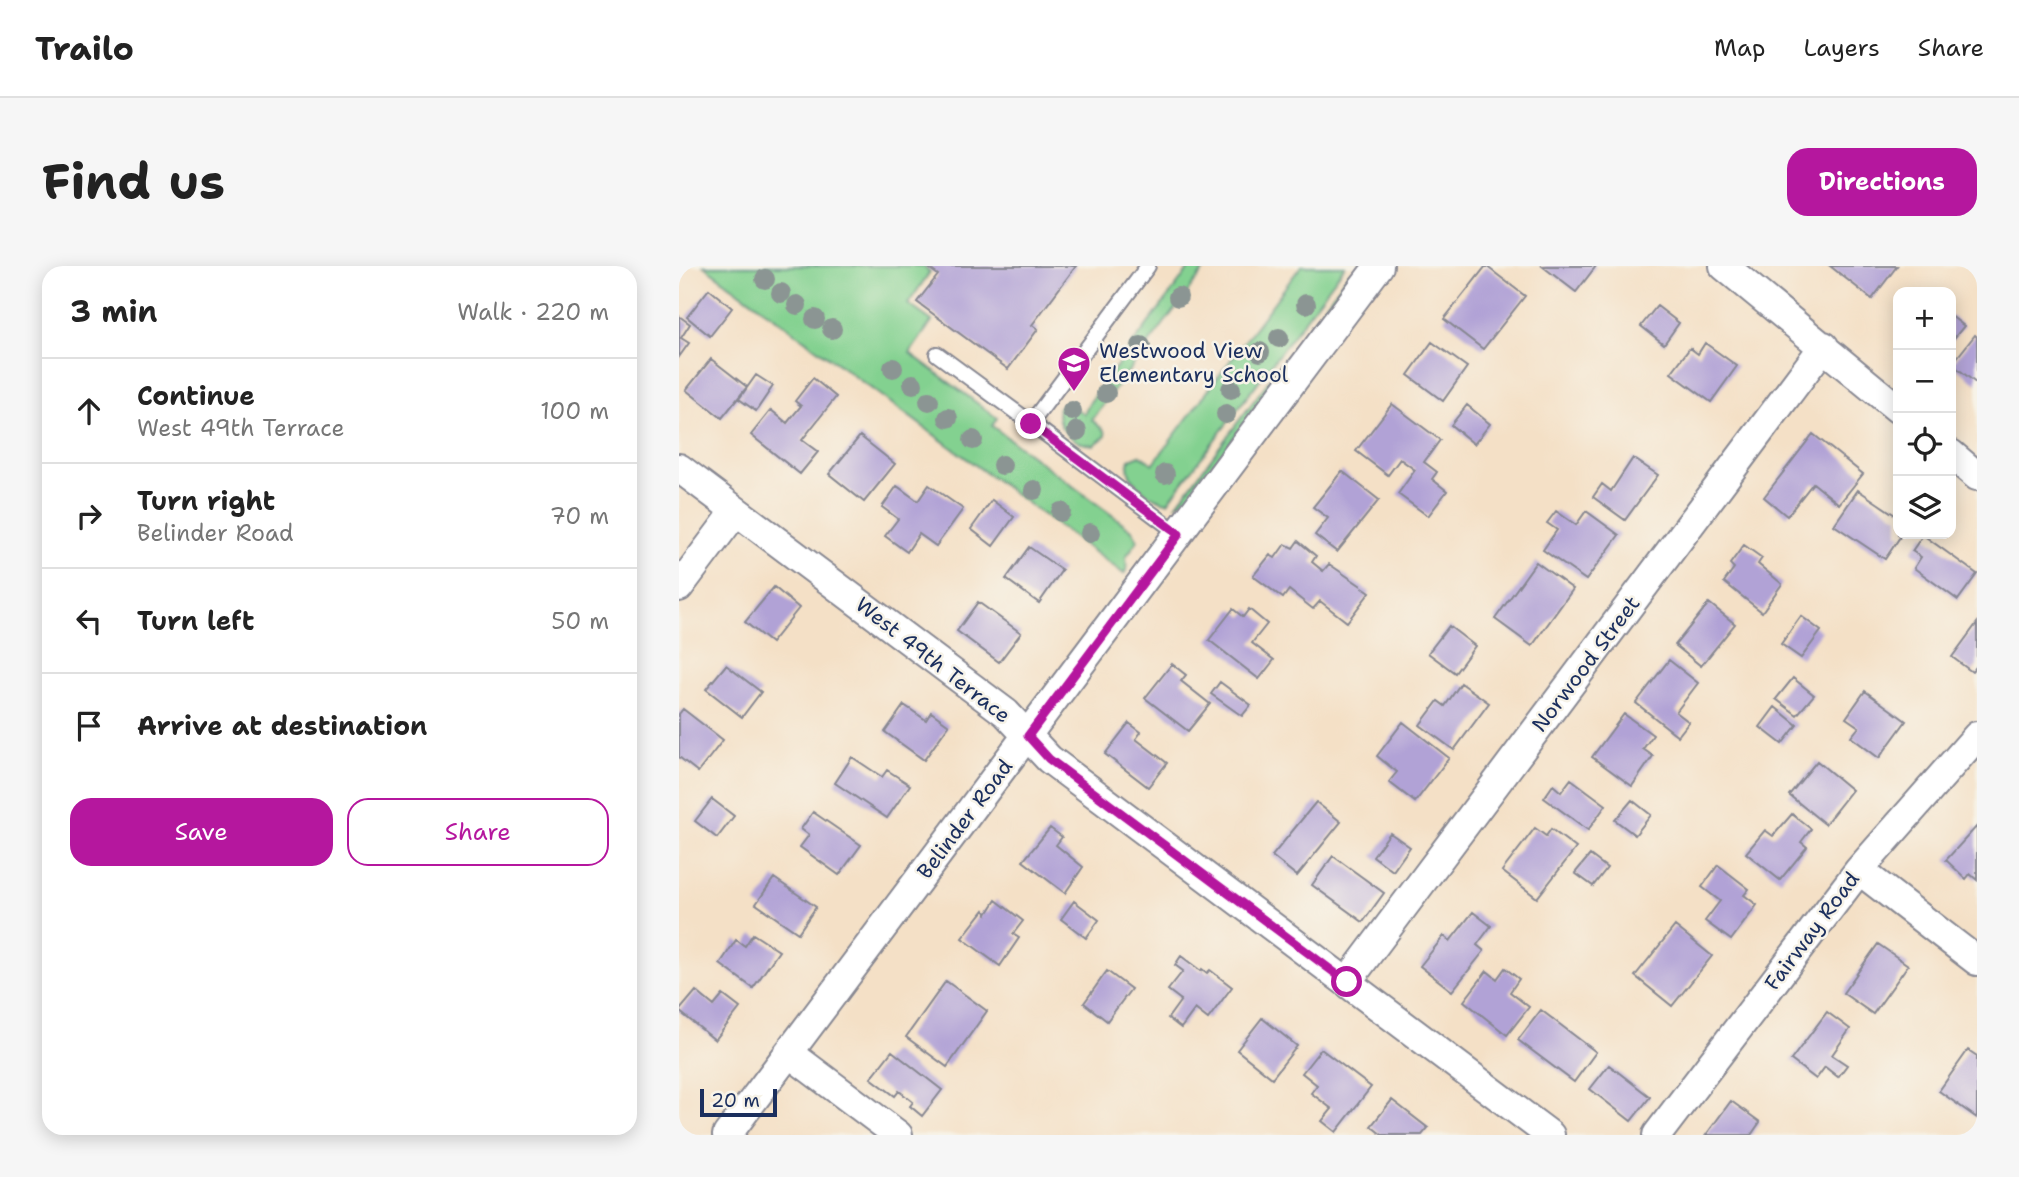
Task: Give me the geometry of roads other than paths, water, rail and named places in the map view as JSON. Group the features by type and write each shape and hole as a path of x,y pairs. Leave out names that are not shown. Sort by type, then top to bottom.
{"street":[{"name":"Belinder Road","path":"727,1135 1379,266"},
{"path":"1724,266 1893,405"},
{"name":"Norwood Street","path":"1347,982 1824,346"},
{"path":"1956,458 1977,476"},
{"name":"West 49th Terrace","path":"679,468 1006,713 1049,759 1551,1135"},
{"path":"679,587 736,511"},
{"name":"Fairway Road","path":"1657,1135 1859,870 1977,736"},
{"path":"1859,870 1977,961"},
{"path":"789,1053 898,1135"}],"lane":[{"path":"1031,424 1148,266"},
{"path":"937,354 1179,534"}],"place":[{"name":"Westwood View Elementary School","path":"1074,393"}]}
